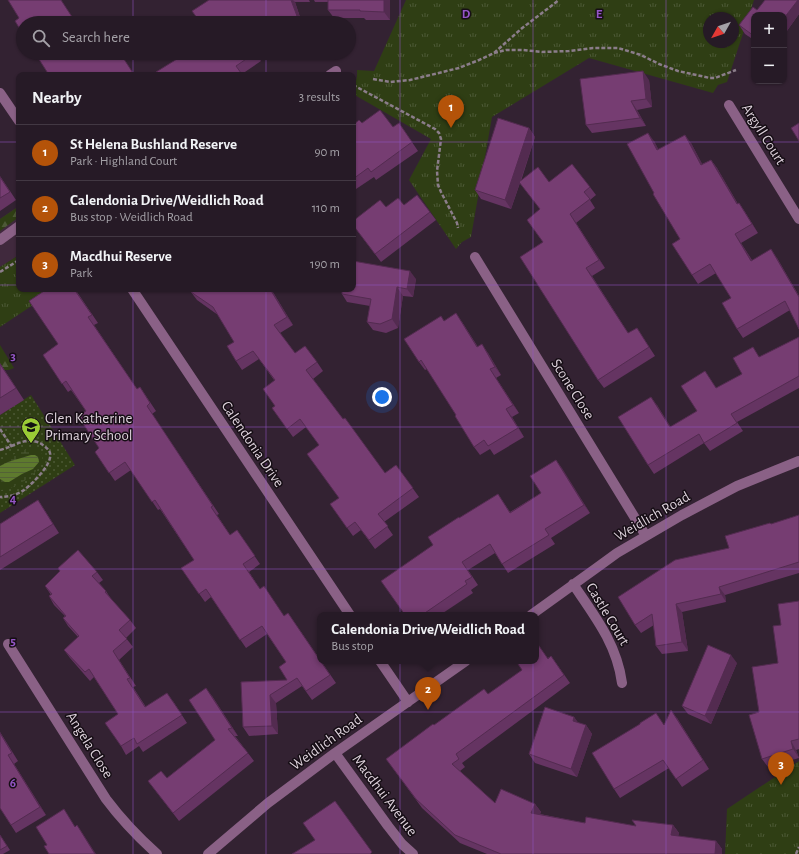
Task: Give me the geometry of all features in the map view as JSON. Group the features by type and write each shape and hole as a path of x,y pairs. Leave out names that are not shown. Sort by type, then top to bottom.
{"street":[{"path":"0,93 16,117"},
{"name":"Argyll Court","path":"729,105 799,219"},
{"path":"0,240 16,228"},
{"name":"Scone Close","path":"475,257 646,536"},
{"name":"Calendonia Drive","path":"134,292 348,612"},
{"name":"Weidlich Road","path":"535,612 617,553 682,515 736,486 799,461"},
{"name":"Castle Court","path":"573,584 612,646 621,669 622,683"},
{"name":"Angela Close","path":"8,644 106,799 129,827 157,854"},
{"path":"382,664 408,702"},
{"name":"Weidlich Road","path":"208,854 268,803 335,753 462,664"},
{"name":"Macdhui Avenue","path":"335,753 388,826 402,844 413,854"}],"path":[{"path":"494,53 521,29 559,0"},
{"path":"373,79 390,82 410,80 459,68 494,53 506,50 542,52 594,48 618,48 641,55 678,71 710,78 715,78 736,70"},
{"path":"356,87 435,129 439,133 441,139 437,171 438,185 457,223 458,228"},
{"path":"0,272 16,262"},
{"path":"0,429 12,447"},
{"path":"0,450 26,441 38,442 48,449 50,453 50,458 43,472 24,490 7,497 0,498"},
{"path":"796,854 799,847"}],"shaded area":[{"path":"16,208 16,257 0,267 0,219"},
{"path":"31,455 38,457 39,462 33,469 9,482 5,482 0,479 0,466"}],"green space":[{"path":"406,0 754,0 739,46 739,12 703,12 703,48 738,48 727,82 718,85 713,93 589,58 492,117 471,237 462,242 456,249 409,180 431,139 356,96 357,70 374,71"},
{"path":"16,208 16,219 0,231 0,219"},
{"path":"16,257 16,292 52,292 0,327 0,267"},
{"path":"0,345 14,368 9,370 0,370"},
{"name":"Glen Katherine Primary School","path":"31,395 75,465 0,513 0,415"},
{"path":"29,448 40,451 42,461 39,467 34,473 20,483 13,487 0,490 0,460"},
{"path":"799,761 799,854 725,854 727,809"}],"building":[{"path":"8,0 61,0 71,16 18,16"},
{"path":"209,0 291,0 297,16 196,16 192,11"},
{"path":"328,0 384,0 384,12 328,10"},
{"path":"765,0 798,0 787,14 787,12 751,12 751,34 739,25 753,7 757,10"},
{"path":"39,60 125,60 132,72 47,72"},
{"path":"175,60 245,60 236,66 240,72 156,72"},
{"path":"643,71 646,99 631,101 640,118 586,125 580,79"},
{"path":"380,110 393,127 399,123 412,142 371,172 368,168 356,177 356,122 359,120 362,123"},
{"path":"498,118 529,128 505,200 475,190"},
{"path":"799,123 799,141 791,128"},
{"path":"648,133 657,150 685,135 701,165 711,160 737,204 739,203 752,224 735,234 751,261 771,249 799,297 799,329 785,301 737,329 722,303 731,298 710,264 692,275 672,244 680,239 653,194 654,193 627,144"},
{"path":"572,164 590,187 584,192 590,199 570,214 599,260 586,268 628,333 637,328 649,347 598,380 520,257 543,242 527,220 540,209 519,182 538,167 549,182"},
{"path":"0,177 10,192 0,198"},
{"path":"417,195 430,212 375,254 356,229 356,219 380,200 386,207 398,198 404,205"},
{"path":"356,262 410,271 407,289 397,287 392,319 380,324 367,322 371,299 342,294 342,292 356,292"},
{"path":"42,292 76,292 92,315 88,317 137,389 140,387 150,403 147,406 213,506 211,507 230,535 237,530 255,556 243,564 260,589 264,586 284,616 288,613 317,656 317,664 323,664 330,675 306,691 297,678 270,695 272,726 243,727 241,682 287,680 279,667 286,662 262,626 240,640 206,589 199,594 181,568 194,560 155,500 152,502 125,462 109,473 95,452 99,448 78,416 86,411 66,381 62,384 43,355 58,344 29,301"},
{"path":"191,292 272,292 287,317 274,325 295,353 305,346 317,362 306,370 343,419 345,418 385,473 396,465 413,488 378,514 388,526 369,540 355,522 347,528 330,504 339,498 307,454 319,445 300,419 287,429 272,408 275,406 263,389 275,380 253,351 236,361 227,346 234,342 213,307"},
{"path":"456,313 477,347 482,344 495,367 490,369 513,405 506,409 518,428 488,446 484,440 474,447 455,416 456,415 421,360 419,362 404,339 441,316 444,321"},
{"path":"799,337 799,376 731,414 737,423 704,443 699,434 648,465 618,417 651,397 670,427 697,411 681,386 705,371 716,388 742,374 733,358 753,347 759,357"},
{"path":"0,364 16,388 0,398"},
{"path":"556,460 584,505 545,529 549,535 502,564 490,544 462,562 472,577 465,581 467,584 426,612 403,612 381,581 433,545 428,537 498,494 510,513 541,493 530,476"},
{"path":"38,500 53,524 0,557 0,524"},
{"path":"799,515 799,562 719,587 721,594 676,604 682,642 656,646 652,614 635,625 618,597 675,560 729,548 725,536"},
{"path":"78,550 97,572 92,576 130,620 119,630 127,639 113,651 130,678 127,679 145,707 167,693 182,715 137,744 134,738 121,746 105,723 118,714 89,669 85,672 64,650 79,636 63,618 66,616 49,596 52,594 45,586 60,571 58,568"},
{"path":"799,601 799,739 791,741 793,749 762,759 749,715 759,712 752,667 778,663 773,626 781,625 778,604"},
{"path":"708,645 731,655 705,716 682,706"},
{"path":"539,646 548,659 551,656 564,675 456,754 459,759 452,764 495,803 501,789 535,804 531,813 585,823 586,817 636,826 632,820 673,825 671,835 716,841 715,854 501,854 455,835 416,799 386,759 484,689 488,694 522,670 518,664 539,664"},
{"path":"206,688 232,728 228,729 248,753 173,813 148,781 161,771 167,778 215,740 189,700"},
{"path":"545,707 574,717 573,721 586,725 571,769 529,754"},
{"path":"671,710 703,760 676,779 663,760 614,789 592,753 656,713 664,725"},
{"path":"0,733 12,753 8,755 40,807 11,825 0,808"},
{"path":"335,801 372,852 370,854 292,854 315,840 303,823"},
{"path":"64,809 75,827 77,825 95,854 49,854 44,846 47,845 36,827"},
{"path":"0,835 7,846 0,850"}],"place":[{"name":"St Helena Bushland Reserve","path":"451,128"},
{"name":"Glen Katherine Primary School","path":"31,444"},
{"name":"Calendonia Drive/Weidlich Road","path":"428,710"},
{"name":"Macdhui Reserve","path":"781,785"}]}
